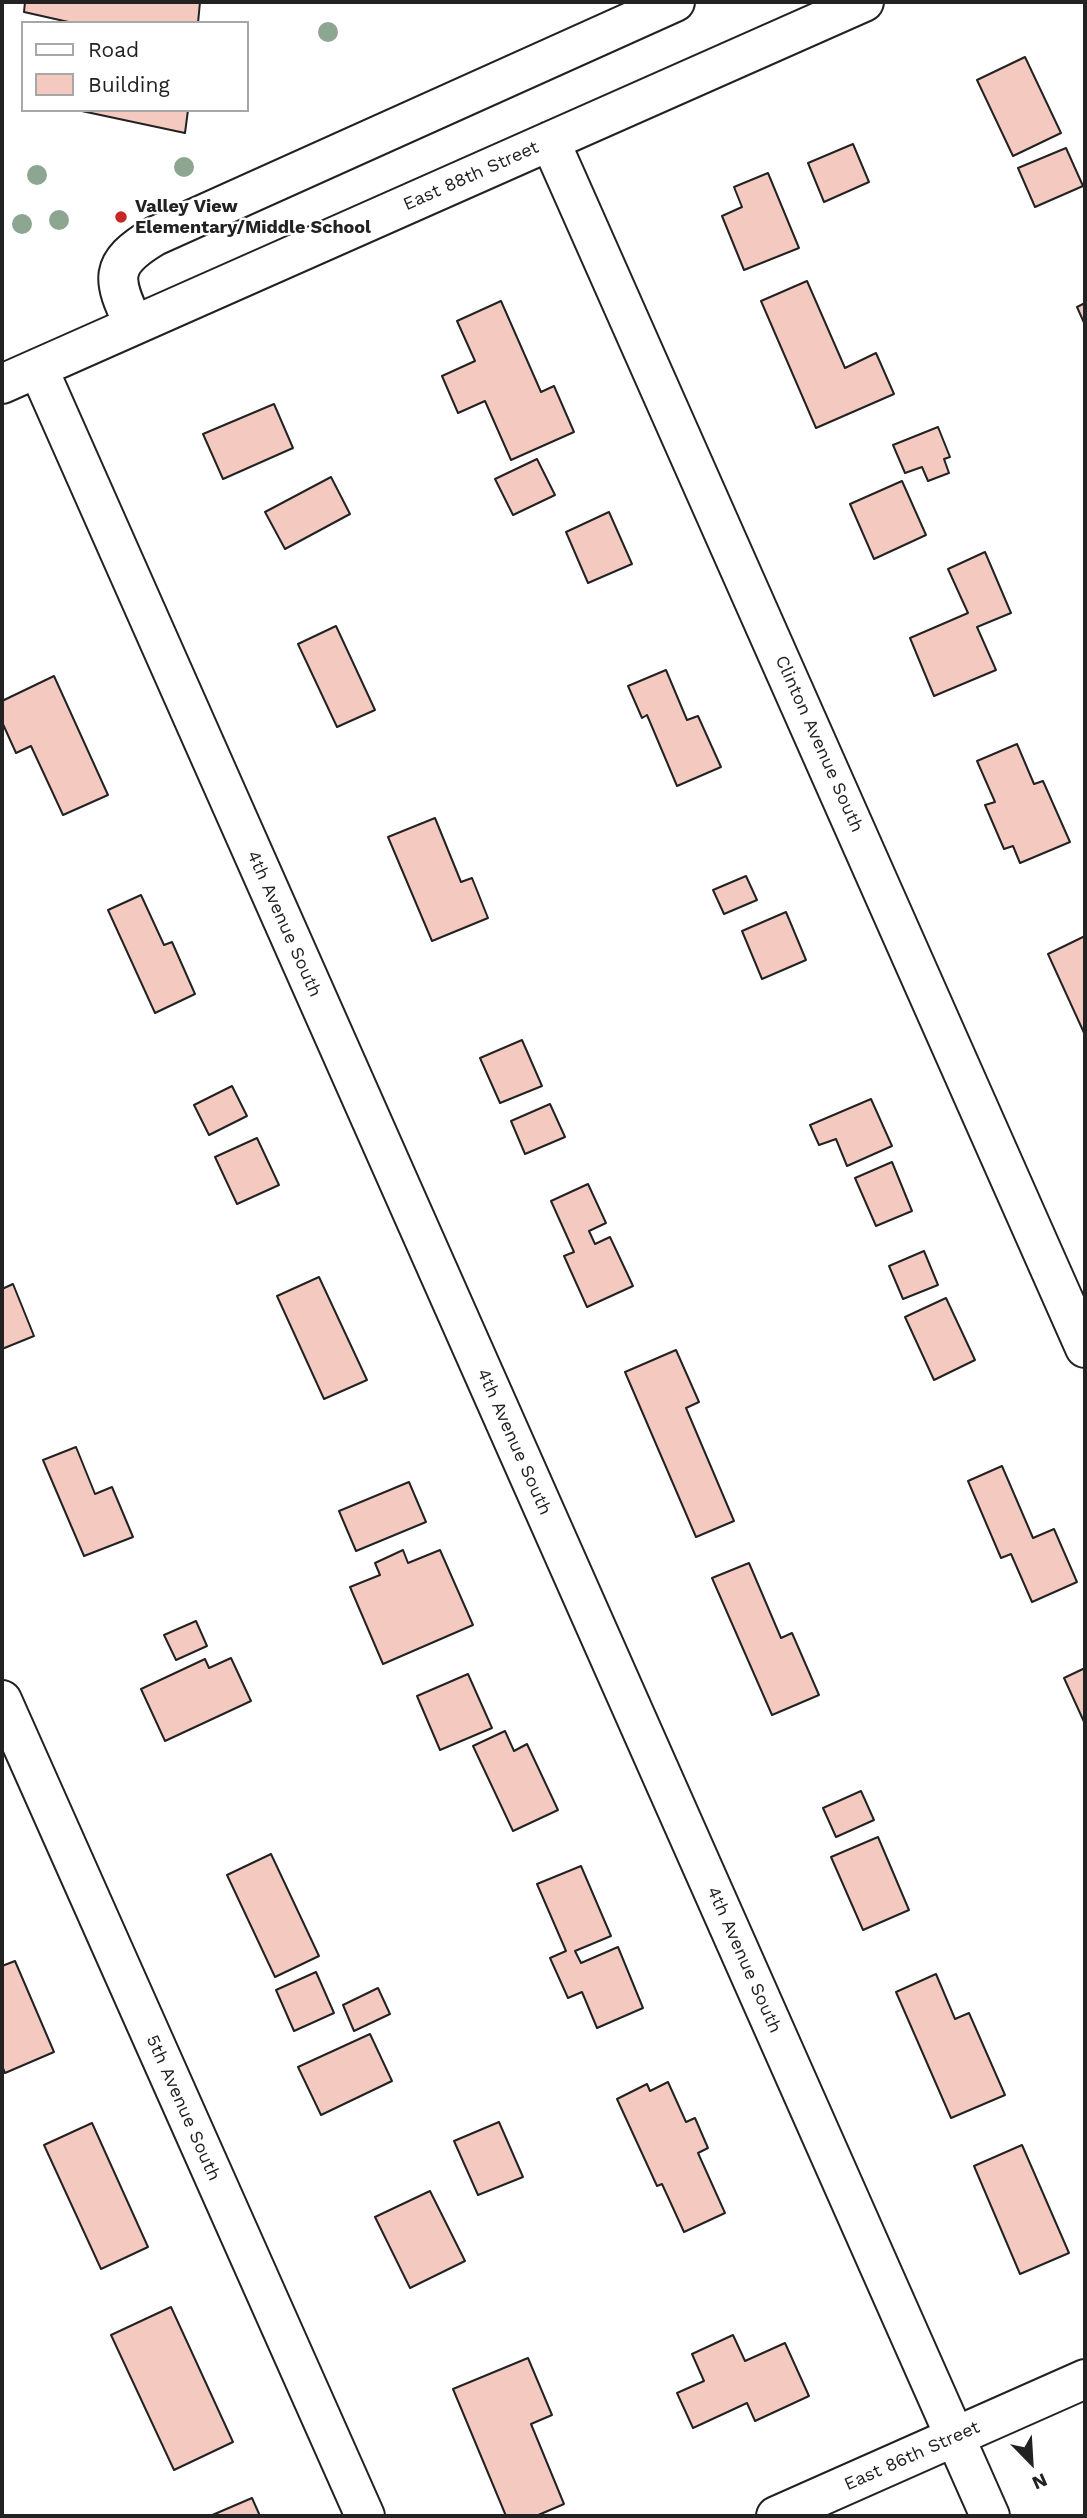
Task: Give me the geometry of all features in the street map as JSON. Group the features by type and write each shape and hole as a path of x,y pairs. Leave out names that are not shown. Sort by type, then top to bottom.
{"street":[{"path":"134,325 118,293 116,281 120,264 129,252 155,236 676,2"},
{"name":"East 88th Street","path":"2,384 863,2"},
{"name":"Clinton Avenue South","path":"550,141 1085,1348"},
{"name":"4th Avenue South","path":"38,368 989,2516"},
{"name":"5th Avenue South","path":"2,1700 365,2516"},
{"name":"East 86th Street","path":"776,2516 1085,2379"}],"building":[{"path":"25,2 200,2 198,21 64,21 24,12"},
{"path":"1025,57 1061,133 1013,156 977,80"},
{"path":"86,112 188,112 185,133"},
{"path":"853,144 869,182 824,202 808,163"},
{"path":"1066,148 1083,186 1035,207 1018,168"},
{"path":"768,173 799,248 744,270 722,216 742,207 734,187"},
{"path":"807,281 845,368 876,353 894,394 816,428 761,301"},
{"path":"501,301 541,392 554,386 574,432 511,460 485,401 458,413 442,376 475,361 457,321"},
{"path":"1085,303 1085,325 1077,307"},
{"path":"274,404 293,448 223,479 203,434"},
{"path":"938,427 950,457 944,459 949,473 928,481 922,467 905,473 893,445"},
{"path":"537,459 555,495 513,515 495,479"},
{"path":"331,477 350,514 285,549 265,512"},
{"path":"902,481 926,535 874,559 850,504"},
{"path":"609,512 632,564 588,583 566,532"},
{"path":"985,552 1011,613 977,627 996,670 934,696 910,638 968,613 948,569"},
{"path":"336,626 375,710 337,727 298,644"},
{"path":"666,670 687,720 698,716 721,767 677,786 647,715 642,718 628,686"},
{"path":"54,676 108,795 63,815 31,746 16,753 2,722 2,701"},
{"path":"1017,744 1034,784 1043,781 1070,842 1020,863 1013,846 1004,849 985,805 995,802 977,761"},
{"path":"435,818 461,882 472,878 488,918 432,941 388,837"},
{"path":"746,876 757,900 724,914 713,890"},
{"path":"141,895 164,945 172,942 195,994 155,1013 108,910"},
{"path":"786,912 806,960 762,979 742,931"},
{"path":"1085,936 1085,1035 1048,954"},
{"path":"522,1040 542,1086 500,1103 480,1058"},
{"path":"232,1086 247,1116 209,1135 194,1105"},
{"path":"871,1099 892,1146 847,1166 836,1139 819,1145 810,1125"},
{"path":"550,1104 565,1137 525,1154 511,1121"},
{"path":"257,1138 279,1185 237,1204 215,1157"},
{"path":"892,1162 912,1211 876,1226 855,1178"},
{"path":"588,1184 606,1223 589,1231 595,1244 610,1237 633,1286 587,1307 564,1256 574,1252 551,1201"},
{"path":"924,1251 938,1285 903,1299 889,1266"},
{"path":"319,1277 367,1380 324,1399 277,1296"},
{"path":"13,1284 34,1336 2,1349 2,1289"},
{"path":"946,1298 975,1360 934,1380 905,1317"},
{"path":"676,1350 699,1402 686,1408 734,1521 696,1537 625,1372"},
{"path":"76,1447 95,1494 112,1487 133,1537 84,1556 43,1460"},
{"path":"1002,1466 1033,1538 1054,1529 1077,1582 1032,1602 1011,1554 1001,1558 968,1481"},
{"path":"409,1482 426,1522 356,1551 339,1511"},
{"path":"403,1550 408,1563 440,1550 473,1625 383,1664 350,1587 380,1575 375,1563"},
{"path":"749,1563 781,1638 792,1633 819,1695 772,1715 712,1578"},
{"path":"196,1621 207,1646 176,1660 164,1635"},
{"path":"231,1658 251,1701 165,1741 141,1689 205,1659 209,1668"},
{"path":"1085,1668 1085,1724 1064,1678"},
{"path":"468,1674 492,1728 440,1750 417,1696"},
{"path":"505,1731 514,1751 527,1744 558,1810 513,1831 473,1746"},
{"path":"861,1791 874,1820 836,1837 823,1808"},
{"path":"878,1837 909,1910 863,1930 831,1857"},
{"path":"271,1854 319,1956 275,1977 227,1875"},
{"path":"581,1866 611,1936 575,1951 581,1963 618,1947 643,2008 597,2028 582,1992 568,1998 550,1958 566,1951 537,1884"},
{"path":"15,1961 54,2052 5,2073 2,2066 2,1966"},
{"path":"316,1972 334,2013 294,2031 276,1990"},
{"path":"936,1974 955,2019 969,2013 1005,2095 951,2118 896,1992"},
{"path":"378,1988 390,2014 354,2031 343,2005"},
{"path":"370,2034 392,2081 321,2115 298,2067"},
{"path":"668,2082 686,2122 695,2118 708,2148 698,2153 725,2213 684,2232 662,2184 657,2186 617,2099 647,2084 650,2091"},
{"path":"499,2122 523,2177 478,2195 454,2141"},
{"path":"92,2123 148,2247 101,2269 44,2145"},
{"path":"1022,2145 1069,2253 1020,2274 974,2166"},
{"path":"430,2191 465,2261 410,2288 375,2217"},
{"path":"171,2307 233,2442 174,2470 111,2335"},
{"path":"733,2335 745,2361 785,2343 809,2396 755,2421 747,2403 693,2428 677,2393 704,2381 692,2354"},
{"path":"528,2358 552,2415 531,2424 564,2504 536,2516 506,2516 453,2389"},
{"path":"252,2498 260,2516 210,2516"}],"place":[{"name":"Valley View Elementary/Middle School","path":"121,217"}]}
